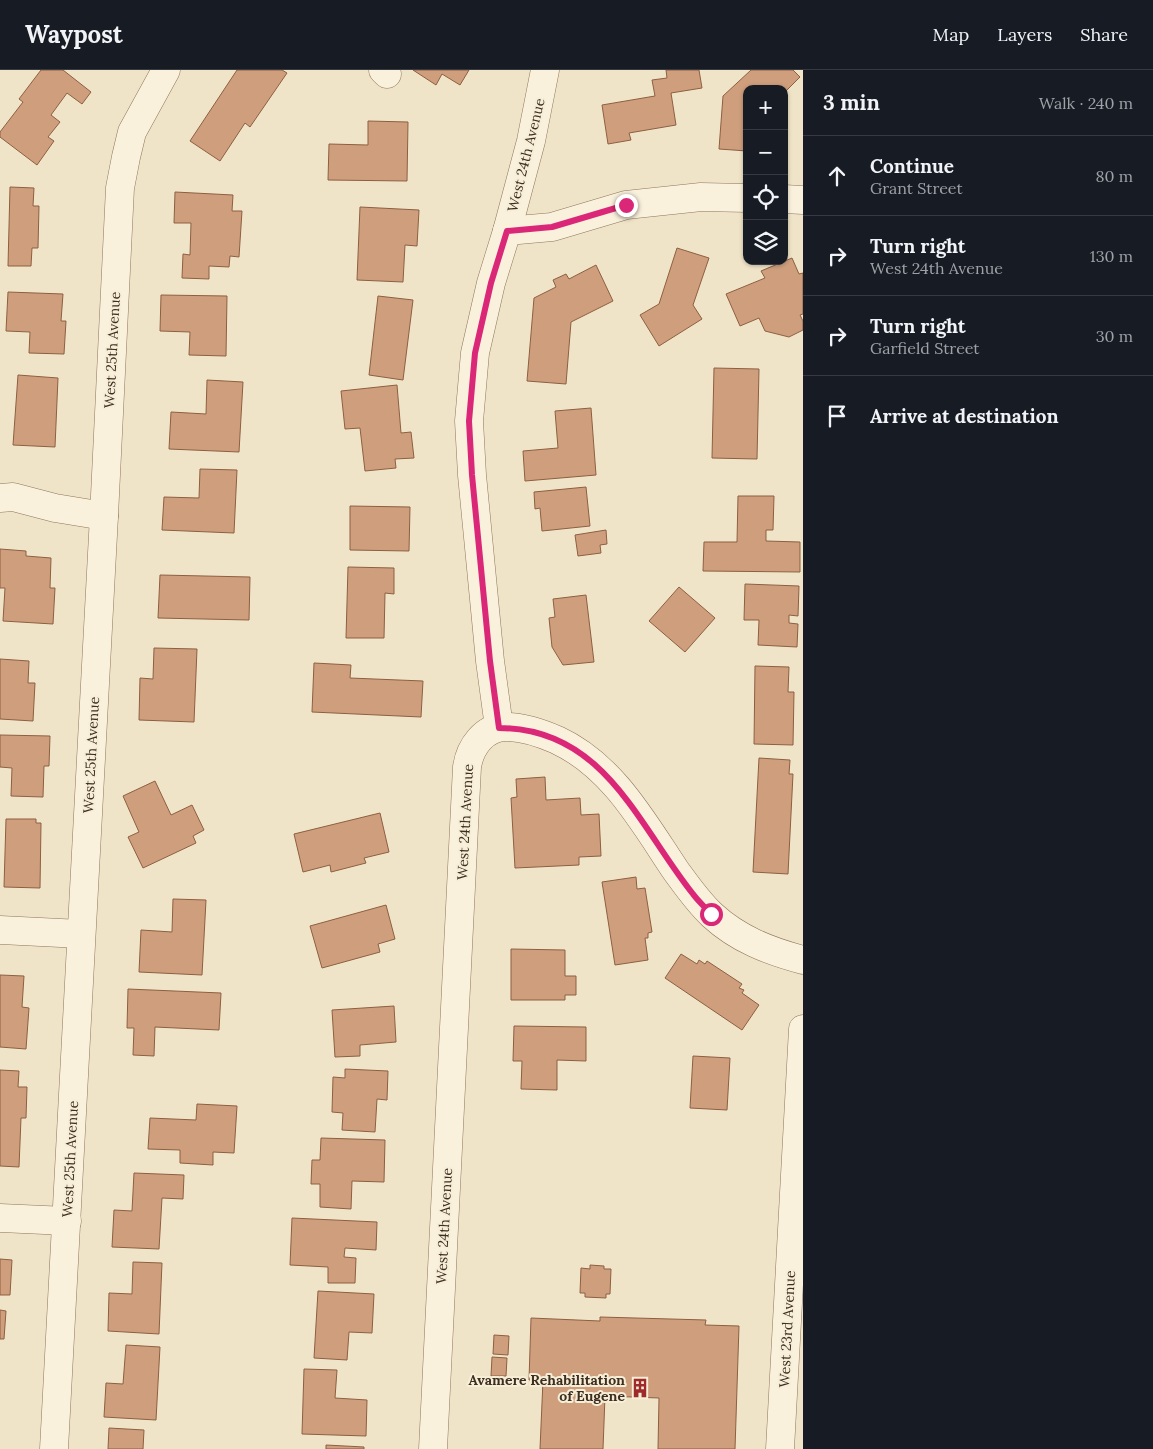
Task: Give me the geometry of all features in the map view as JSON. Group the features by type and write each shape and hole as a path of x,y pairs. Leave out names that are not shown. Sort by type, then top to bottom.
{"street":[{"name":"West 25th Avenue","path":"54,1449 120,188 132,132 166,70"},
{"name":"West 24th Avenue","path":"433,1449 467,767 470,752 478,740 499,728 490,661 472,475 469,421 475,353 491,283 531,141 546,70"},
{"path":"507,231 552,227 626,205 700,197 743,198"},
{"path":"788,199 803,200"},
{"path":"0,498 13,497 55,508 104,516"},
{"path":"499,728 516,728 539,733 564,743 591,760 611,779 693,895 711,914 744,939 764,949 803,960"},
{"path":"0,930 81,934"},
{"name":"West 23rd Avenue","path":"780,1449 794,1339 803,1029"},
{"path":"0,1218 67,1221"}],"building":[{"path":"41,70 63,70 91,92 82,104 67,93 51,115 60,122 48,137 54,141 37,165 0,137 0,132 23,102 19,99"},
{"path":"237,70 282,70 287,73 250,127 245,123 220,161 190,141"},
{"path":"413,70 469,70 460,85 442,74 436,85"},
{"path":"666,70 699,70 702,88 671,93 676,125 629,133 631,140 608,144 602,105 655,96 652,80 667,78"},
{"path":"751,70 793,70 800,77 788,89 788,85 743,85 743,151 719,149 723,96"},
{"path":"368,121 408,122 407,181 328,180 329,144 368,145"},
{"path":"10,187 34,188 33,206 39,206 38,248 32,248 31,266 8,266"},
{"path":"175,192 233,195 232,211 242,211 239,257 230,256 229,267 209,266 209,279 182,278 183,254 190,255 191,223 174,223"},
{"path":"360,207 419,210 417,246 405,245 403,282 357,280"},
{"path":"677,248 709,258 693,305 702,319 659,346 640,315 659,304"},
{"path":"792,258 799,274 803,273 803,314 800,315 803,321 803,330 789,337 765,331 759,318 740,326 726,294 765,278 761,271 775,265 788,265 788,260"},
{"path":"596,265 613,301 571,322 566,384 527,381 534,298 556,287 553,280 566,274 569,279"},
{"path":"8,292 63,294 61,321 66,321 64,354 29,353 30,332 6,331"},
{"path":"161,295 227,296 226,356 189,355 190,332 160,331"},
{"path":"378,296 413,300 403,380 369,375"},
{"path":"714,368 759,369 757,459 712,458"},
{"path":"18,375 58,378 55,447 13,445"},
{"path":"207,380 243,382 239,452 169,449 171,412 206,414"},
{"path":"397,385 401,433 411,432 414,458 395,459 396,468 365,471 360,428 345,429 341,391"},
{"path":"591,408 596,475 525,481 523,451 558,448 555,411"},
{"path":"200,469 237,470 234,533 162,530 164,497 199,498"},
{"path":"586,487 590,526 542,531 540,508 535,509 534,492"},
{"path":"738,496 774,496 773,530 766,530 766,541 800,542 800,572 703,571 704,542 737,542"},
{"path":"350,506 410,507 409,551 350,550"},
{"path":"606,530 607,544 600,545 601,553 578,556 575,535"},
{"path":"0,549 26,551 26,556 51,558 50,588 55,588 53,624 3,621 5,588 0,588"},
{"path":"348,567 394,568 394,594 385,593 384,638 346,638"},
{"path":"160,575 250,577 249,620 158,618"},
{"path":"745,584 799,586 798,616 789,615 789,623 798,624 797,647 758,645 759,620 744,620"},
{"path":"679,587 715,618 685,652 649,621"},
{"path":"586,595 594,662 563,665 552,647 549,618 555,617 553,599"},
{"path":"154,648 197,649 194,722 139,720 140,678 153,679"},
{"path":"0,659 29,661 28,683 35,683 33,721 0,719"},
{"path":"314,663 351,665 350,678 423,681 421,717 312,712"},
{"path":"755,666 789,667 788,692 794,692 793,745 754,744"},
{"path":"0,735 50,736 49,766 44,766 43,797 11,796 12,768 0,767"},
{"path":"759,758 790,760 789,774 793,774 788,874 753,872"},
{"path":"545,777 546,800 580,798 581,815 599,814 601,856 579,857 579,865 515,868 511,798 517,797 516,779"},
{"path":"155,781 171,815 192,805 204,830 193,836 196,843 143,868 128,837 139,832 123,796"},
{"path":"380,813 389,852 364,858 366,863 331,872 330,865 303,872 294,834"},
{"path":"6,819 36,819 36,823 41,823 40,888 4,887"},
{"path":"636,877 637,889 645,888 652,932 648,933 648,938 645,938 648,960 615,965 602,882"},
{"path":"173,899 206,900 202,975 139,972 141,930 172,932"},
{"path":"386,905 395,939 378,944 380,952 322,968 310,926"},
{"path":"511,949 565,950 565,976 576,976 576,995 565,995 565,1000 511,1000"},
{"path":"681,954 697,964 699,960 705,964 707,961 742,984 739,988 744,990 742,993 759,1005 742,1030 665,978"},
{"path":"0,975 24,976 22,1007 29,1008 26,1049 0,1047"},
{"path":"128,989 221,993 219,1030 155,1027 154,1056 133,1055 134,1028 127,1028"},
{"path":"394,1006 396,1042 360,1045 360,1056 335,1057 332,1010"},
{"path":"514,1026 586,1027 586,1061 557,1060 557,1090 521,1089 522,1061 513,1061"},
{"path":"693,1056 730,1058 727,1110 690,1108"},
{"path":"345,1069 388,1071 387,1100 377,1099 375,1132 342,1130 343,1113 332,1112 333,1077 345,1078"},
{"path":"0,1070 19,1071 18,1087 27,1087 26,1118 21,1118 19,1167 0,1166"},
{"path":"197,1104 237,1106 234,1153 213,1152 213,1165 180,1163 180,1150 148,1149 150,1118 196,1120"},
{"path":"321,1138 385,1140 384,1182 352,1181 351,1209 320,1207 320,1184 311,1184 312,1160 320,1160"},
{"path":"134,1173 184,1175 183,1199 162,1198 159,1249 112,1247 114,1210 132,1211"},
{"path":"292,1218 377,1222 376,1250 345,1248 344,1257 356,1258 355,1283 328,1283 328,1267 290,1265"},
{"path":"0,1259 12,1260 10,1295 0,1295"},
{"path":"133,1262 162,1263 159,1334 108,1331 109,1293 132,1294"},
{"path":"590,1265 604,1266 604,1269 611,1269 610,1294 606,1294 606,1298 585,1297 585,1293 580,1293 581,1268 590,1269"},
{"path":"318,1291 374,1294 372,1333 349,1332 347,1360 314,1358"},
{"path":"0,1310 6,1311 4,1339 0,1339"},
{"name":"Avamere Rehabilitation of Eugene","path":"600,1317 706,1320 705,1325 739,1326 735,1449 658,1449 659,1398 605,1396 603,1449 540,1449 543,1380 529,1380 531,1318 600,1321"},
{"path":"494,1335 509,1336 508,1355 493,1354"},
{"path":"126,1345 160,1347 156,1420 104,1417 106,1383 123,1384"},
{"path":"492,1357 507,1358 506,1376 491,1376"},
{"path":"304,1369 337,1370 335,1398 367,1400 366,1436 302,1434"},
{"path":"109,1428 144,1430 143,1449 108,1449"},
{"path":"326,1445 364,1447 364,1449 326,1449"}],"place":[{"name":"Avamere Rehabilitation of Eugene","path":"640,1388"}],"route":[{"path":"626,205 552,227 507,231 491,283 475,353 469,421 472,475 490,661 499,728 516,728 551,737 591,760 611,779 693,895 711,914"}]}
